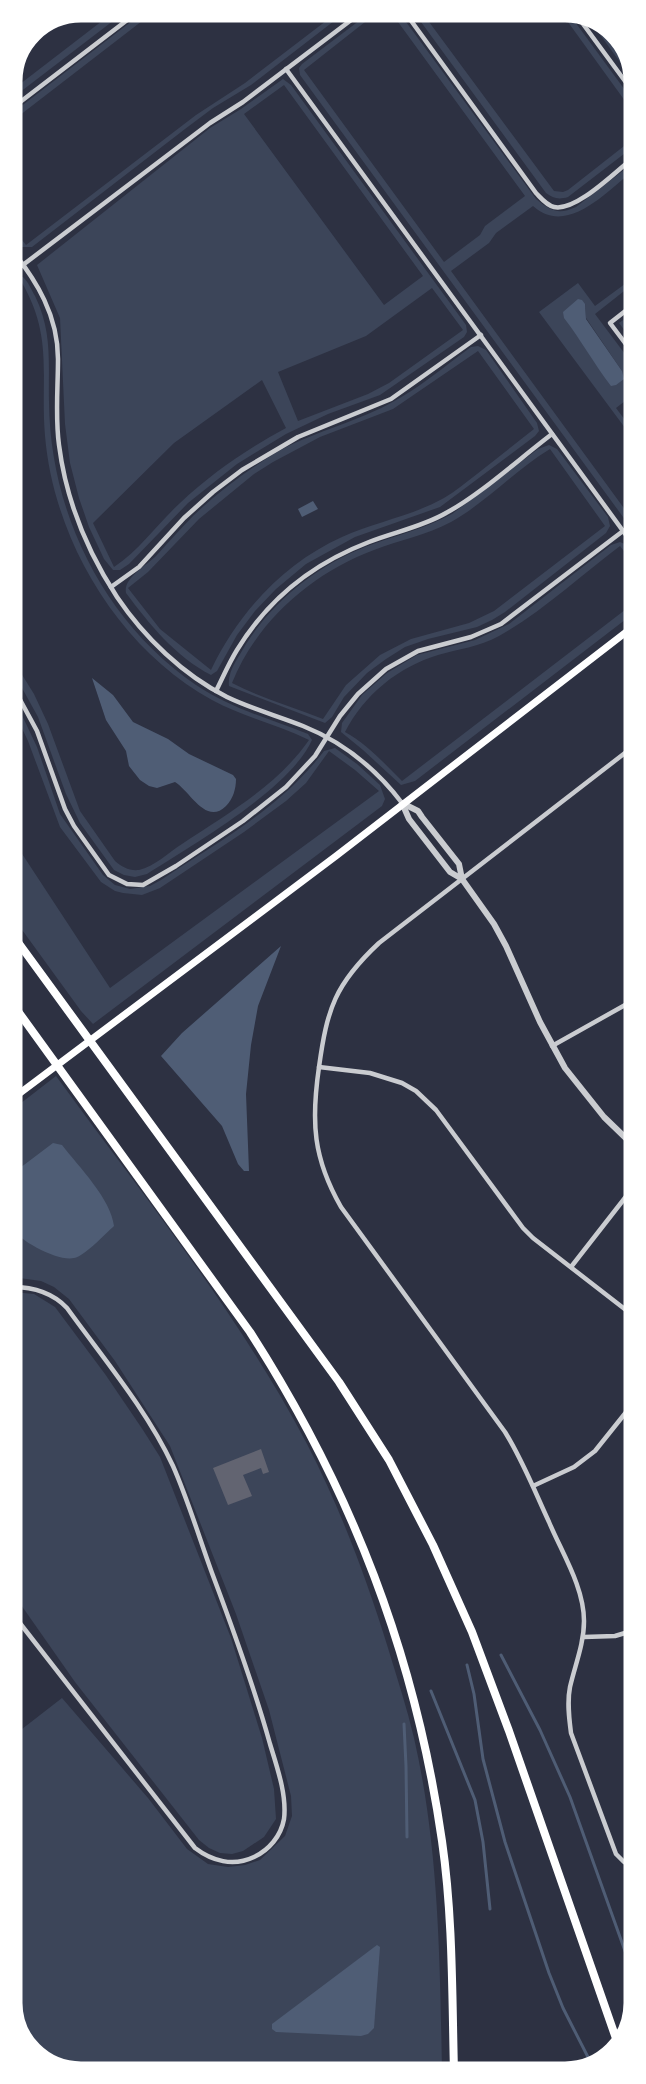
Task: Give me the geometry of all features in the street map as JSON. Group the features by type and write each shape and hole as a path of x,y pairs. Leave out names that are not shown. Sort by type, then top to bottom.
{"highway":[{"path":"21,946 339,1382 388,1460 433,1545 472,1632 509,1731 614,2037"},
{"path":"21,1015 250,1332 283,1383 306,1425 358,1531 397,1638 422,1729 433,1786 447,1887 454,2063"}],"main road":[{"path":"21,1091 336,856 625,633"}],"street":[{"path":"21,101 125,21"},
{"path":"21,268 210,123 243,102 350,21"},
{"path":"411,21 536,193 550,206 563,208 580,200 625,164"},
{"path":"583,24 625,81"},
{"path":"286,69 625,534"},
{"path":"21,262 45,301 56,335 58,358 56,414 59,446 69,494 82,531 111,587 134,619 157,645 175,662 216,691 326,737 383,779 402,803 409,819 450,872 462,879 483,907 506,946 552,1046 584,1094 625,1137"},
{"path":"625,311 610,323 625,344"},
{"path":"111,587 139,567 184,518 242,470 298,437 391,399 481,335"},
{"path":"216,691 236,651 250,630 276,600 304,576 344,552 445,514 552,434"},
{"path":"21,701 37,731 65,808 74,826 109,875 127,884 150,882 265,804 305,768 358,694 386,669 418,651 471,638 501,624 623,531"},
{"path":"625,753 368,953 351,971 340,988 327,1017 315,1090 314,1132 317,1154 329,1188 341,1208 505,1432 533,1486 580,1596 584,1637 570,1688 571,1733 616,1854 625,1862"},
{"path":"402,803 418,811 459,864 462,879"},
{"path":"552,1046 625,1005"},
{"path":"319,1067 387,1077 416,1091 436,1110 533,1238 625,1309"},
{"path":"571,1267 625,1197"},
{"path":"21,1288 41,1290 67,1308 119,1378 151,1427 172,1466 254,1689 276,1763 284,1800 284,1819 275,1839 261,1853 250,1859 228,1862 205,1855 190,1842 21,1625"},
{"path":"533,1486 574,1467 595,1451 625,1414"},
{"path":"584,1637 615,1636 625,1633"}],"shaded area":[{"path":"102,21 113,21 21,91 21,83"},
{"path":"132,21 142,21 21,114 21,106"},
{"path":"326,21 334,21 251,85 213,108 32,247 21,246 21,239 26,245 196,115 245,83"},
{"path":"359,21 366,21 304,70 444,262 480,235 485,226 525,196 397,21 405,21 536,199 546,206 559,211 576,207 625,169 625,178 599,199 573,214 559,216 546,214 533,206 496,233 489,243 451,271 625,510 625,520 300,75 299,68"},
{"path":"420,21 428,21 554,191 568,190 625,145 625,153 568,197 558,198 546,193"},
{"path":"567,21 575,22 625,90 625,101"},
{"path":"597,31 615,48 623,66"},
{"path":"283,79 291,85 466,325 467,332 464,337 380,395 328,414 286,434 237,464 188,503 129,564 120,570 113,570 104,559 89,527 70,463 65,424 60,318 37,265 210,128","holes":["284,85 423,276 384,305 244,114","432,288 463,330 389,383 368,394 298,421 278,372 366,336","262,380 286,428 257,444 192,492 132,553 114,567 93,523 174,443"]},
{"path":"21,277 35,296 45,323 52,443 59,484 88,562 109,597 134,630 163,659 196,685 236,707 308,734 312,740 301,759 263,796 190,847 147,874 135,877 114,870 80,823 66,794 38,717 21,686 21,673 48,724 80,811 115,861 129,869 139,870 156,863 251,798 282,771 309,740 224,706 178,678 148,652 121,622 97,588 77,552 62,514 51,475 45,436 42,339"},
{"path":"578,283 595,306 625,284 625,290 595,314 625,354 625,401 616,408 625,420 625,428 539,312","holes":["585,304 586,318 622,371 597,359 586,348 584,341"]},
{"path":"578,299 585,304 586,319 622,371 624,379 616,385 611,386 564,318 563,312"},
{"path":"625,319 625,331 619,323"},
{"path":"478,346 486,350 537,423 539,431 440,507 355,537 306,564 276,589 255,611 237,635 217,671 211,675 186,659 154,628 126,593 128,582 132,577 156,556 202,508 241,476 286,447 375,411 400,398 471,347","holes":["478,351 534,429 444,498 419,510 342,537 321,548 282,575 249,610 222,649 211,670 160,629 128,588 148,572 199,519 254,474 320,437 393,409"]},
{"path":"549,445 557,449 608,517 610,526 606,533 505,612 477,627 405,647 367,673 344,697 332,717 325,723 229,686 237,659 257,628 298,586 347,555 452,514 538,449","holes":["550,449 605,526 494,611 469,623 411,639 380,655 346,685 323,719 232,683 256,639 289,602 308,586 351,560 451,522"]},
{"path":"313,501 318,509 302,517 298,509"},
{"path":"620,542 625,545 625,552 620,546 546,605 515,626 484,643 438,655 409,667 384,684 362,706 345,732 368,748 402,781 625,610 625,620 415,781 401,785 341,732 342,723 362,695 387,673 417,655 475,640 509,624 611,545"},
{"path":"92,678 113,695 133,722 168,739 189,754 233,775 236,779 235,790 226,806 219,811 205,810 175,782 157,788 140,780 129,766 126,751 106,720"},
{"path":"21,713 37,747 60,814 103,875 115,885 130,889 150,886 227,837 289,789 324,751 335,748 357,764 380,785 385,799 382,806 93,1024 21,928 21,852 110,988 379,791 329,751 306,783 244,832 160,888 142,895 123,893 101,882 60,827 21,726"},
{"path":"281,946 258,1006 251,1045 246,1094 249,1171 244,1171 238,1164 222,1126 161,1056 182,1033"},
{"path":"56,1076 188,1256 251,1348 307,1444 331,1494 380,1622 402,1693 422,1779 429,1820 437,1904 442,2063 77,2063 48,2053 29,2033 23,2018 21,2003 21,1730 62,1698 148,1798 187,1849 208,1864 228,1867 260,1860 285,1836 292,1816 291,1796 269,1710 236,1614 170,1446 115,1361 69,1299 54,1287 41,1281 21,1278 21,1103"},
{"path":"53,1143 62,1145 101,1194 112,1216 114,1226 89,1249 74,1258 50,1254 23,1239 21,1237 21,1167"},
{"path":"21,1293 34,1294 55,1307 105,1374 160,1457 231,1638 262,1738 274,1789 276,1819 264,1837 243,1851 232,1854 220,1853 199,1840 75,1682 21,1605"},
{"path":"377,1945 380,1947 374,2028 368,2034 361,2036 276,2032 272,2029 272,2024"}],"building":[{"path":"261,1449 269,1472 263,1474 261,1468 243,1475 252,1496 228,1505 213,1468"}],"waterway":[{"path":"501,1655 540,1730 570,1797 625,1951"},
{"path":"467,1665 474,1694 483,1759 505,1842 549,1973 563,2008 588,2058"},
{"path":"431,1691 475,1800 483,1842 490,1909"},
{"path":"404,1724 407,1837"}]}
